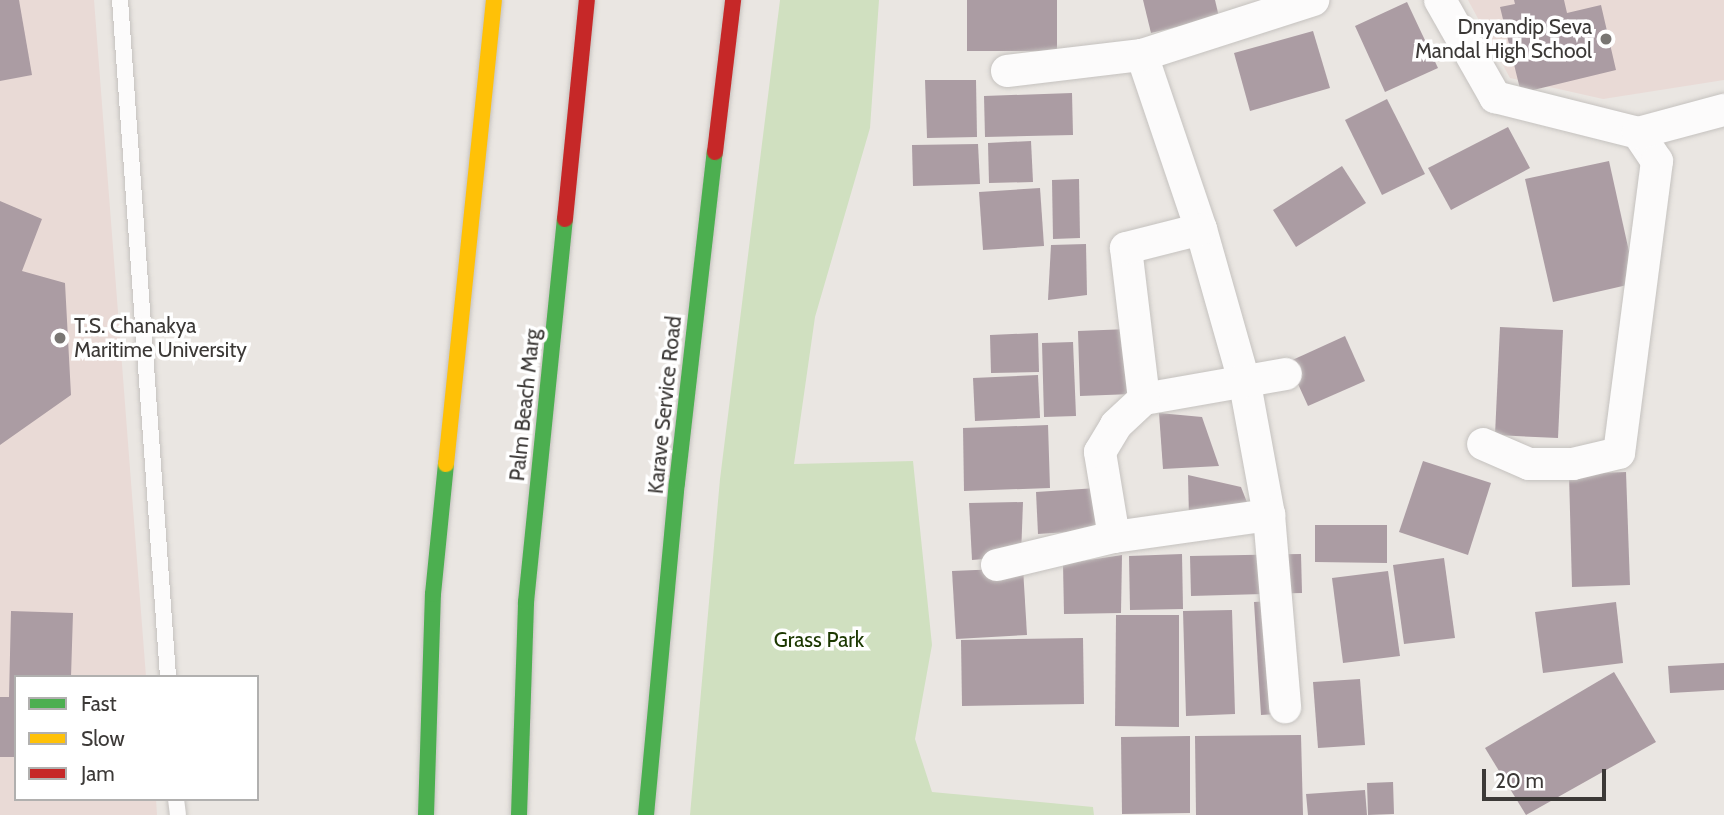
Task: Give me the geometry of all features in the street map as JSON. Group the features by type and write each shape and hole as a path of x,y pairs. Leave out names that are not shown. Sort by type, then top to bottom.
{"main road":[{"path":"426,815 433,594 494,0"},
{"name":"Palm Beach Marg","path":"519,815 526,602 587,0"},
{"name":"Karave Service Road","path":"646,815 677,483 733,0"}],"street":[{"path":"1007,71 1142,55 1313,0"},
{"path":"1440,0 1495,97 1639,133 1724,110"},
{"path":"1142,55 1201,229 1245,384 1269,515 1285,707"},
{"path":"1483,444 1529,464 1573,464 1619,453 1657,161 1639,133"},
{"path":"1144,399 1126,248 1201,229"},
{"path":"1114,537 1100,452 1116,425 1144,399 1196,387 1245,384 1286,374"},
{"path":"997,565 1114,537 1269,515"}],"lane":[{"path":"120,0 168,675"}],"shaded area":[{"name":"T.S. Chanakya Maritime University","path":"0,0 94,0 146,675 14,675 14,801 156,801 157,815 0,815"},
{"name":"Dnyandip Seva Mandal High School","path":"1468,0 1724,0 1724,80 1603,99 1510,78"}],"green space":[{"name":"Grass Park","path":"780,0 879,0 870,128 815,317 794,464 913,461 932,645 915,739 932,792 1093,807 1094,815 690,815 720,479"}],"building":[{"path":"0,0 19,0 32,75 0,81"},
{"path":"967,0 1057,0 1057,51 967,51"},
{"path":"1143,0 1215,0 1219,17 1151,33"},
{"path":"1514,0 1564,0 1567,13 1601,5 1616,70 1521,93 1500,7 1515,4"},
{"path":"1407,2 1438,68 1385,92 1355,26"},
{"path":"1313,31 1330,88 1250,111 1234,53"},
{"path":"925,80 976,80 977,137 927,138"},
{"path":"1072,93 1073,135 985,137 984,96"},
{"path":"1387,99 1425,174 1382,195 1345,120"},
{"path":"1508,127 1530,168 1451,210 1428,168"},
{"path":"1031,141 1033,182 989,183 988,143"},
{"path":"978,144 980,184 913,186 912,145"},
{"path":"1609,161 1636,283 1553,302 1525,179"},
{"path":"1342,166 1366,203 1296,247 1273,210"},
{"path":"1079,179 1080,238 1053,239 1052,180"},
{"path":"1040,188 1044,246 983,250 979,192"},
{"path":"0,201 42,219 22,271 65,283 71,395 0,445"},
{"path":"1086,244 1087,295 1048,300 1051,245"},
{"path":"1500,327 1563,330 1558,438 1495,435"},
{"path":"1129,329 1132,394 1080,396 1078,331"},
{"path":"1038,333 1039,372 991,373 990,335"},
{"path":"1345,336 1365,381 1308,406 1288,362"},
{"path":"1073,342 1076,416 1044,417 1042,343"},
{"path":"1038,375 1040,418 975,421 973,378"},
{"path":"1159,413 1202,417 1219,466 1163,469"},
{"path":"1048,425 1050,488 964,491 963,428"},
{"path":"1423,461 1491,483 1468,555 1399,532"},
{"path":"1626,472 1630,585 1572,587 1569,474"},
{"path":"1188,475 1241,487 1250,510 1189,517"},
{"path":"1097,488 1099,530 1038,534 1036,492"},
{"path":"1023,502 1021,556 972,560 969,503"},
{"path":"1315,525 1387,525 1387,563 1315,562"},
{"path":"1182,554 1183,609 1130,610 1129,556"},
{"path":"1301,554 1302,593 1191,596 1190,556"},
{"path":"1122,555 1121,613 1064,614 1063,564"},
{"path":"1444,558 1455,638 1404,644 1393,565"},
{"path":"1023,568 1027,635 956,639 952,571"},
{"path":"1388,571 1400,656 1343,663 1332,578"},
{"path":"1289,600 1296,713 1261,715 1254,602"},
{"path":"1616,602 1623,663 1543,673 1535,612"},
{"path":"1232,610 1235,714 1186,716 1183,611"},
{"path":"11,611 73,613 71,675 14,675 14,757 0,757 0,697 9,697"},
{"path":"1116,615 1179,615 1179,727 1115,726"},
{"path":"1083,638 1084,704 962,706 961,640"},
{"path":"1724,663 1724,690 1670,693 1668,666"},
{"path":"1614,672 1656,742 1526,815 1485,748"},
{"path":"1360,679 1365,745 1318,748 1313,682"},
{"path":"1301,735 1303,815 1196,815 1195,736"},
{"path":"1190,736 1190,813 1122,814 1121,737"},
{"path":"1393,782 1394,814 1368,815 1367,783"},
{"path":"1365,790 1367,815 1308,815 1306,794"}],"traffic: fast":[{"path":"646,815 677,483 715,152"},
{"path":"519,815 526,602 565,219"},
{"path":"426,815 433,594 446,464"}],"traffic: slow":[{"path":"446,464 494,0"}],"traffic: jam":[{"path":"565,219 587,0"},
{"path":"715,152 733,0"}],"place":[{"name":"Dnyandip Seva Mandal High School","path":"1606,39"},
{"name":"T.S. Chanakya Maritime University","path":"60,338"}]}
